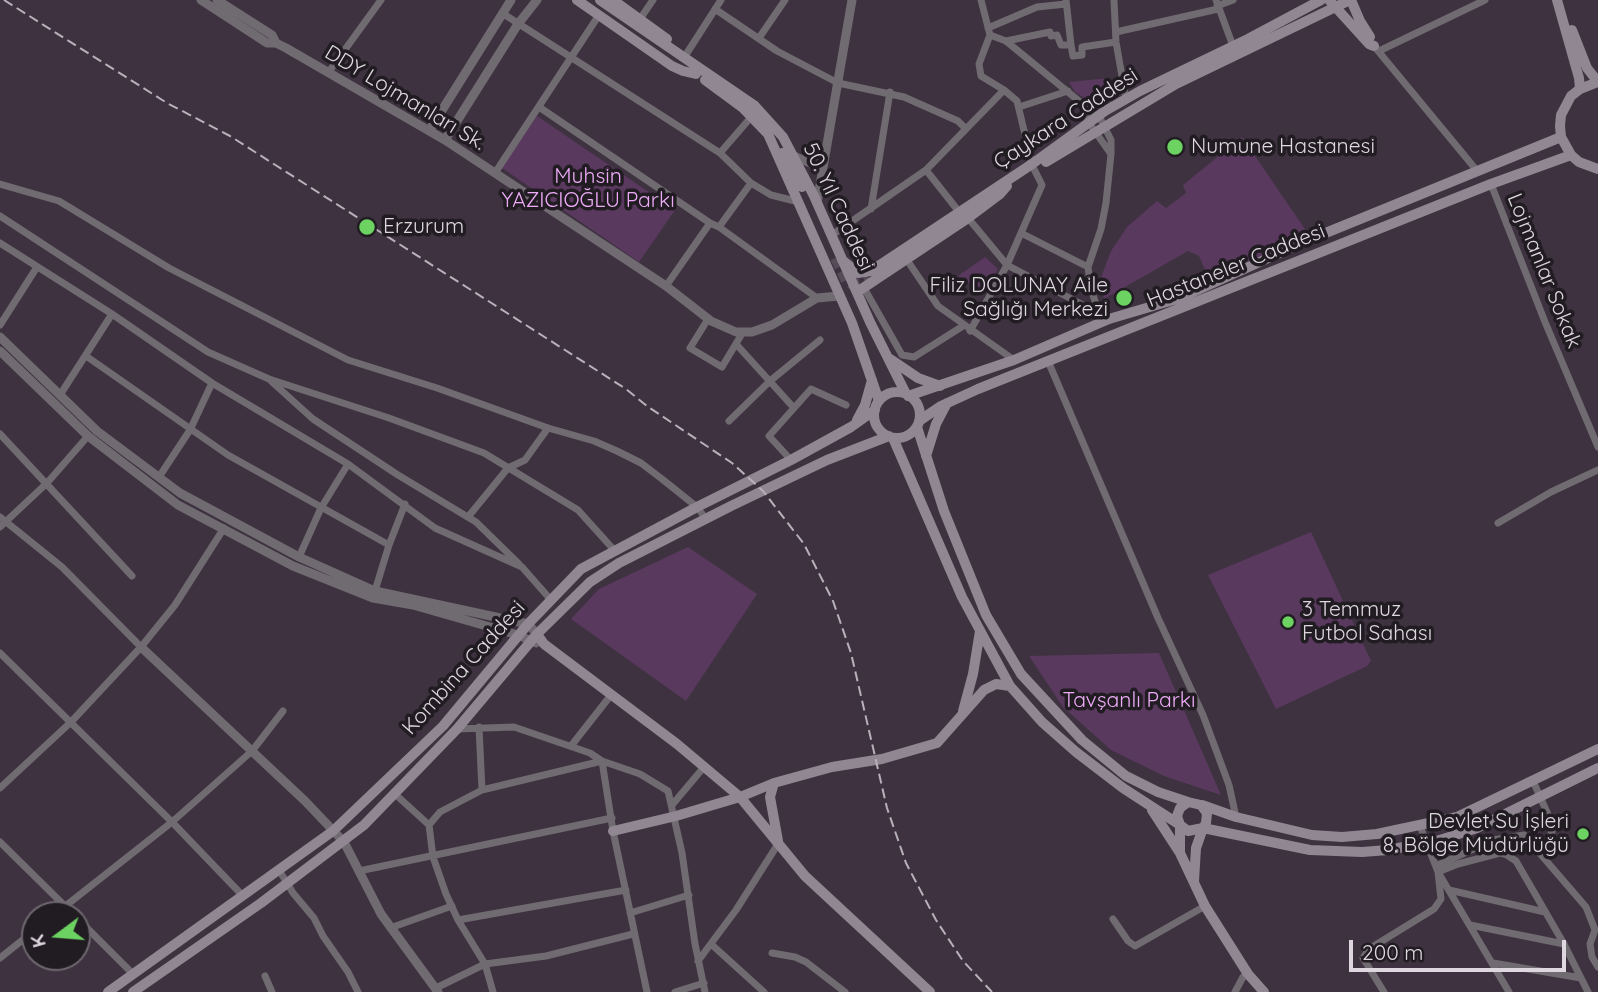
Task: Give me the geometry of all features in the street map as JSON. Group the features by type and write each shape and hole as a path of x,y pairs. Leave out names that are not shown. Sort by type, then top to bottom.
{"main road":[{"name":"50. Yıl Caddesi","path":"577,0 673,66 683,71 697,70"},
{"name":"50. Yıl Caddesi","path":"591,0 755,106 783,137 832,235 839,259 863,286 889,358 907,395"},
{"name":"50. Yıl Caddesi","path":"600,0 697,70 752,116 768,134 866,357 877,405"},
{"name":"50. Yıl Caddesi","path":"613,0 687,53 697,70"},
{"name":"Çaykara Caddesi","path":"839,259 858,273 871,271 964,215 1102,121 1126,99 1321,0"},
{"name":"Çaykara Caddesi","path":"1102,121 1332,4 1350,0"},
{"path":"1350,0 1376,49"},
{"path":"1558,0 1587,68 1598,80 1580,89 1565,105 1560,126 1562,137 1571,155 1579,162 1598,169"},
{"path":"1558,0 1580,89"},
{"path":"1332,4 1376,49"},
{"path":"768,134 780,148 809,199 839,259"},
{"name":"Hastaneler Caddesi","path":"907,395 1014,360 1110,319 1180,298 1306,241 1562,137"},
{"name":"Hastaneler Caddesi","path":"918,424 947,402 1491,184 1571,155"},
{"name":"Çaykara Caddesi","path":"863,286 1033,167"},
{"path":"863,286 907,260 964,215 1000,194 1007,186"},
{"path":"889,358 918,379 940,386"},
{"path":"854,425 865,405 872,377"},
{"path":"1598,749 1457,817 1377,835 1312,835 1236,817 1158,792 1126,776 1082,740 1021,674 986,615 944,511 918,424 919,408 907,395 894,393 877,405 877,425 891,437 980,631 1010,686 1042,722 1076,752 1145,803 1180,825 1194,832 1203,828 1310,850 1388,850 1426,843 1476,828 1598,768"},
{"path":"926,456 936,424 947,402"},
{"name":"Kombina Caddesi","path":"108,992 333,831 443,726 518,635 582,569 854,425 877,405"},
{"path":"891,437 909,435 918,424"},
{"name":"Kombina Caddesi","path":"133,992 364,825 457,729 590,582 606,570 827,460 891,437"},
{"path":"961,717 971,684 980,631"},
{"path":"537,640 677,744 740,797 805,876 930,992"},
{"path":"613,831 674,811 740,797 774,782 937,743 984,690 996,684 1010,686"},
{"path":"774,782 770,797 778,844"},
{"path":"1145,803 1165,827 1205,906 1248,974 1264,992"},
{"path":"1180,853 1178,812 1188,803"},
{"path":"1194,881 1196,848 1207,818 1202,805"}],"street":[{"path":"201,0 267,43 276,43 272,35 217,0"},
{"path":"328,73 381,0"},
{"path":"429,131 511,0"},
{"path":"445,140 518,24 537,0"},
{"path":"640,19 653,0"},
{"path":"687,53 720,0"},
{"path":"759,38 785,0"},
{"path":"817,203 852,0"},
{"path":"970,331 1007,265 1042,185 1033,167 1017,101 981,76 979,64 989,31 981,0"},
{"path":"1028,0 1032,9"},
{"path":"1114,0 1116,42 1126,99"},
{"path":"1116,32 1233,0"},
{"path":"1478,172 1376,49 1485,0"},
{"path":"989,31 1032,9 1066,2 1073,56 1082,55 1082,47 1116,42"},
{"path":"1217,5 1233,46"},
{"path":"715,9 777,51 838,82 890,92 923,104 958,121 965,128"},
{"path":"502,13 720,153 751,183 771,195 800,202"},
{"path":"495,173 599,15"},
{"path":"989,31 1006,41 1102,121 1111,140 1103,216 1088,267 1091,289 1099,313"},
{"path":"1006,41 1051,32 1051,36 1058,35 1060,46 1071,45"},
{"name":"DDY Lojmanları Sk.","path":"276,43 445,140 666,286 708,319 736,332 743,332"},
{"path":"832,235 926,170 1004,90"},
{"path":"1019,107 1068,91"},
{"path":"871,208 890,92"},
{"path":"1085,106 1092,128 1111,154"},
{"path":"539,107 719,227 817,299"},
{"path":"720,153 752,116"},
{"path":"794,156 810,163 820,161 825,156"},
{"path":"926,170 1007,265 1110,319"},
{"path":"719,227 751,183"},
{"name":"Lojmanlar Sokak","path":"1491,184 1598,447"},
{"path":"0,195 3,185 59,201 169,268 348,360 594,441 641,463 697,507 706,519"},
{"path":"0,216 208,352 269,379 389,418 484,453 578,510 614,550"},
{"path":"666,286 710,223"},
{"path":"1021,233 1088,267"},
{"path":"0,243 212,383 348,464 435,528 522,567"},
{"path":"907,260 938,306 1014,360"},
{"path":"0,325 37,267"},
{"path":"863,286 902,355 914,357 963,326"},
{"path":"708,319 690,348 722,367 743,332 752,332 772,325 817,299 839,296"},
{"path":"60,395 111,314"},
{"path":"729,421 770,381 820,340"},
{"path":"1,341 97,430 180,493 374,594 528,624 537,640"},
{"path":"736,344 794,408"},
{"path":"0,351 88,436 178,505 293,566 374,594 537,640"},
{"path":"86,356 228,455 388,545"},
{"path":"1048,361 1158,618 1203,715 1229,785 1236,817"},
{"path":"269,379 313,419 476,522 551,600"},
{"path":"159,477 190,430 212,383"},
{"path":"791,460 768,436 811,389 846,405"},
{"path":"468,517 508,468 525,460 548,428"},
{"path":"0,434 132,576"},
{"path":"88,436 47,483 2,522 62,567 141,647 344,842 390,929 437,990 485,964 545,956 633,934"},
{"path":"299,557 321,508 348,464"},
{"path":"1498,523 1551,492 1598,470"},
{"path":"374,594 388,545 405,504"},
{"path":"0,788 71,722 141,647 176,605 224,528"},
{"path":"0,653 172,821 243,896"},
{"path":"571,747 611,695"},
{"path":"71,901 172,821 252,751 283,711"},
{"path":"479,727 482,790"},
{"path":"457,729 514,727 590,753 602,761 640,774 668,791 674,811 705,992"},
{"path":"429,825 440,812 482,790 602,761"},
{"path":"602,761 633,934 647,992"},
{"path":"674,811 704,767"},
{"path":"1533,781 1550,819 1552,832 1538,851"},
{"path":"395,794 429,825 433,857 458,920 485,964 493,992"},
{"path":"359,871 612,818"},
{"path":"1420,826 1437,869 1509,992"},
{"path":"1437,869 1457,855 1511,835 1524,835 1586,906 1595,930 1590,944 1592,957 1598,967"},
{"path":"0,842 60,901"},
{"path":"698,961 778,844"},
{"path":"1437,869 1500,853 1516,861 1588,992"},
{"path":"1384,992 1363,958 1369,949 1434,909 1441,899 1437,869"},
{"path":"279,870 314,918 358,992"},
{"path":"458,920 625,890"},
{"path":"1449,890 1545,912"},
{"path":"630,913 689,895"},
{"path":"390,929 452,906"},
{"path":"1113,919 1128,942 1135,946 1205,906"},
{"path":"1470,925 1564,944"},
{"path":"91,931 133,974"},
{"path":"0,958 21,941"},
{"path":"711,944 764,992"},
{"path":"772,953 806,962 845,992"},
{"path":"1493,963 1581,978"},
{"path":"1235,992 1243,977 1248,974"},
{"path":"265,976 272,992"},
{"path":"675,992 704,983"}],"green space":[{"path":"1109,78 1105,89 1097,98 1086,99 1075,92 1069,82"},
{"name":"Muhsin YAZICIOĞLU Parkı","path":"537,116 675,210 639,262 502,168"},
{"path":"1242,137 1309,235 1210,281 1199,256 1188,251 1104,299 1100,280 1111,251 1127,227 1157,201 1166,208 1186,193 1183,185"},
{"path":"985,257 998,269 985,293 958,276"},
{"path":"1311,532 1371,661 1367,666 1276,709 1208,575"},
{"path":"688,547 757,594 686,701 571,619 599,589"},
{"name":"Tavşanlı Parkı","path":"1159,653 1221,795 1164,776 1111,750 1063,707 1029,656"}],"tunnel":[{"path":"835,258 846,281 851,284 869,279"}],"railway":[{"path":"4,0 167,103 230,136 626,389 732,463 763,491 804,544 833,601 851,653 887,808 906,863 936,920 963,961 992,992"}],"place":[{"name":"Numune Hastanesi","path":"1175,147"},
{"name":"Erzurum","path":"367,227"},
{"name":"Filiz DOLUNAY Aile Sağlığı Merkezi","path":"1124,298"},
{"name":"3 Temmuz Futbol Sahası","path":"1288,622"},
{"name":"Devlet Su İşleri 8. Bölge Müdürlüğü","path":"1583,834"}]}
